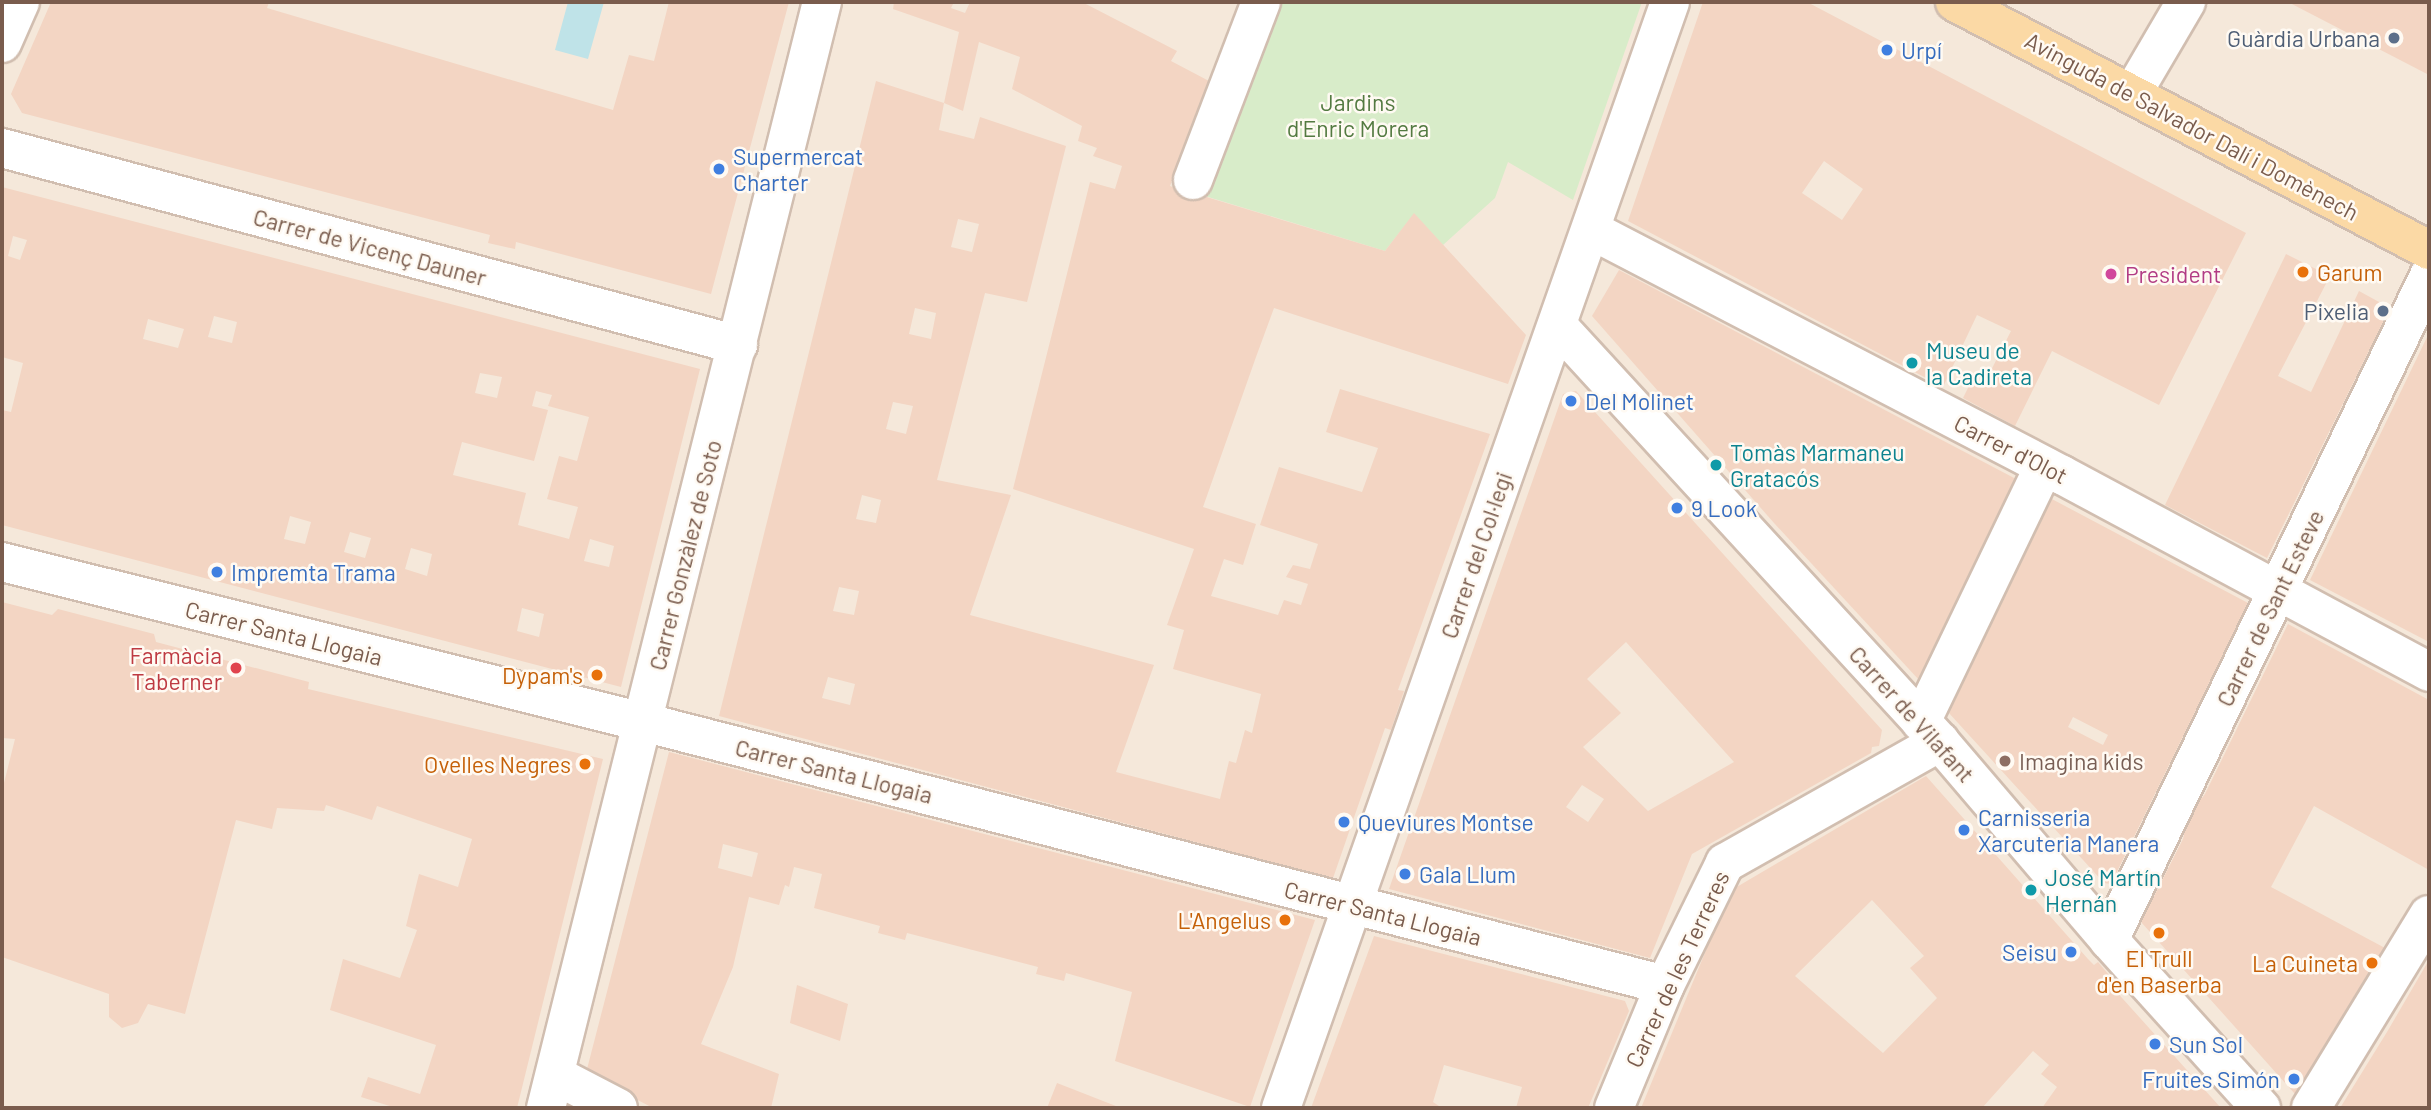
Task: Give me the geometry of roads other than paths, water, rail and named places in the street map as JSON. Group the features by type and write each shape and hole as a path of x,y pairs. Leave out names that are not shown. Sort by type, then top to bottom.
{"main road":[{"name":"Avinguda de Salvador Dalí i Domènech","path":"1955,2 2429,250"}],"street":[{"path":"2,43 20,2"},
{"name":"Carrer Gonzàlez de Soto","path":"550,1092 822,2"},
{"name":"Carrer del Col·legi","path":"1281,1108 1670,2"},
{"path":"2132,94 2186,2"},
{"path":"1193,180 1251,6"},
{"name":"Carrer de Vicenç Dauner","path":"2,148 738,345"},
{"name":"Carrer d'Olot","path":"1591,230 2044,466 2429,672"},
{"name":"Carrer de Sant Esteve","path":"2109,940 2429,276"},
{"name":"Carrer de Vilafant","path":"1557,325 1931,732 2109,940 2261,1108"},
{"path":"1931,732 2044,466"},
{"name":"Carrer Santa Llogaia","path":"2,562 643,722 1665,985"},
{"name":"Carrer de les Terreres","path":"1614,1108 1665,985 1725,863 1931,732"},
{"path":"2311,1108 2429,915"},
{"path":"550,1092 618,1108"}],"water":[{"path":"568,2 604,2 588,59 555,50"}],"place":[{"name":"Guàrdia Urbana","path":"2394,38"},
{"name":"Urpí","path":"1887,50"},
{"name":"Supermercat Charter","path":"719,169"},
{"name":"Garum","path":"2303,272"},
{"name":"President","path":"2111,274"},
{"name":"Pixelia","path":"2383,311"},
{"name":"Museu de la Cadireta","path":"1912,363"},
{"name":"Del Molinet","path":"1571,401"},
{"name":"Tomàs Marmaneu Gratacós","path":"1716,465"},
{"name":"9 Look","path":"1677,508"},
{"name":"Impremta Trama","path":"217,572"},
{"name":"Farmàcia Taberner","path":"236,668"},
{"name":"Dypam's","path":"597,675"},
{"name":"Imagina kids","path":"2005,761"},
{"name":"Ovelles Negres","path":"585,764"},
{"name":"Queviures Montse","path":"1344,822"},
{"name":"Carnisseria Xarcuteria Manera","path":"1964,830"},
{"name":"Gala Llum","path":"1405,874"},
{"name":"José Martín Hernán","path":"2031,890"},
{"name":"L'Angelus","path":"1285,920"},
{"name":"El Trull d'en Baserba","path":"2159,933"},
{"name":"Seisu","path":"2071,952"},
{"name":"La Cuineta","path":"2372,963"},
{"name":"Sun Sol","path":"2155,1044"},
{"name":"Fruites Simón","path":"2294,1079"}],"park label":[{"name":"Jardins d'Enric Morera","path":"1358,115"}]}
